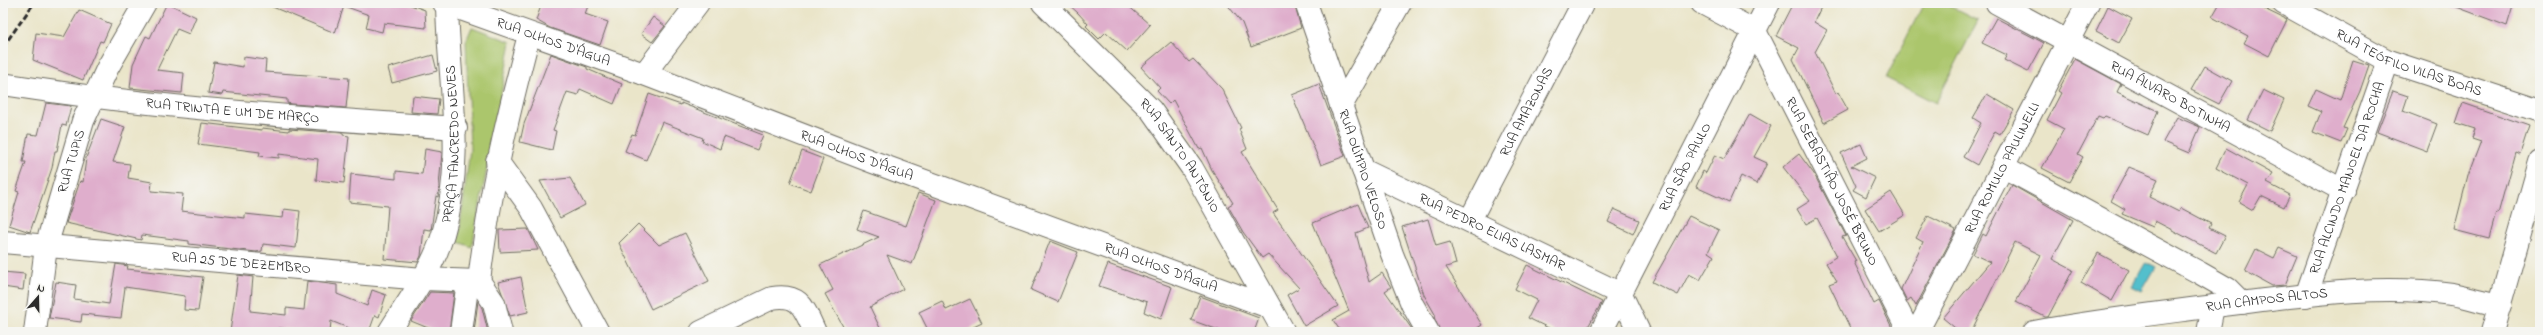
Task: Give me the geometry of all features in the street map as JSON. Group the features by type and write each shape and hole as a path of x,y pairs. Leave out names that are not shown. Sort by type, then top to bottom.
{"street":[{"name":"RUA TUPIS","path":"35,332 46,247 83,121 92,98 145,3"},
{"name":"RUA OLHOS D'ÁGUA","path":"446,3 492,11 530,35 644,74 881,165 1269,307"},
{"name":"PRAÇA TANCREDO NEVES","path":"389,332 423,279 445,227 450,204 456,128 446,3"},
{"path":"644,74 698,3"},
{"name":"RUA SANTO ANTÔNIO","path":"1043,3 1151,110 1192,168 1284,332"},
{"name":"RUA OLÍMPIO VELOSO","path":"1306,3 1392,254 1412,304 1428,332"},
{"path":"1341,106 1400,3"},
{"name":"RUA AMAZONAS","path":"1470,220 1583,3"},
{"path":"1702,3 1755,31"},
{"name":"RUA SÃO PAULO","path":"1601,332 1769,3"},
{"name":"RUA ÁLVARO BOTINHA","path":"1997,3 2344,191"},
{"name":"RUA ROMULO PAULINELLI","path":"1917,332 2088,3"},
{"name":"RUA TEÓFILO VILAS BOAS","path":"2283,3 2388,61 2540,111"},
{"name":"RUA SEBASTIÃO JOSÉ BRUNO","path":"1755,31 1908,332"},
{"path":"461,332 474,281 497,161 530,35"},
{"name":"RUA ALCINDO MANOEL DA ROCHA","path":"2306,296 2344,191 2388,61"},
{"name":"RUA TRINTA E UM DE MARÇO","path":"9,85 92,98 321,119 456,128"},
{"path":"497,161 531,208 598,332"},
{"path":"2492,332 2540,162"},
{"path":"2004,167 2200,273 2228,289 2242,303"},
{"name":"RUA PEDRO ELIAS LASMAR","path":"1363,170 1470,220 1621,294"},
{"name":"RUA 25 DE DEZEMBRO","path":"3,242 46,247 423,279 474,281"},
{"path":"474,281 494,303 501,332"},
{"name":"RUA CAMPOS ALTOS","path":"2034,332 2096,326 2242,303 2362,291 2417,291 2453,294 2500,306"},
{"path":"1621,294 1639,332"},
{"path":"701,332 772,298 790,297 802,306 815,332"},
{"path":"2208,332 2213,307"}],"green space":[{"path":"1924,3 1944,3 1978,20 1936,103 1886,78"},
{"path":"472,27 511,42 472,247 458,242 470,149 466,41"}],"water":[{"path":"2146,262 2156,267 2142,291 2132,286"}],"building":[{"path":"167,3 196,17 189,34 177,29 157,70 184,73 182,93 130,88 133,64 146,36 150,38"},
{"path":"263,3 405,3 425,10 426,28 384,23 382,32 366,28 369,15 344,6 335,33"},
{"path":"542,3 589,3 585,14 608,22 600,45 550,28 536,20"},
{"path":"1067,3 1125,3 1150,25 1127,51 1106,32 1099,39 1086,26 1088,24"},
{"path":"1226,3 1294,3 1301,28 1251,47 1242,23"},
{"path":"1793,3 1823,3 1814,22 1827,30 1815,52 1836,94 1838,92 1848,110 1824,123 1793,59 1799,48 1776,36"},
{"path":"2220,3 2252,3 2287,20 2269,56 2244,43 2248,36 2212,17"},
{"path":"2446,3 2514,3 2507,26"},
{"path":"2108,6 2132,19 2119,43 2096,31"},
{"path":"79,10 111,24 103,42 100,41 83,80 33,60 36,33 64,37"},
{"path":"653,17 665,26 652,42 641,34"},
{"path":"1996,18 2044,43 2028,72 2004,60 2007,55 1982,43"},
{"path":"1171,42 1189,62 1193,59 1222,89 1241,128 1239,129 1247,149 1242,152 1278,210 1273,213 1338,306 1304,326 1287,295 1299,288 1268,254 1262,258 1243,232 1228,206 1233,203 1212,170 1202,148 1199,149 1173,100 1169,104 1157,91 1160,88 1141,67"},
{"path":"551,54 587,67 587,69 622,84 614,104 580,89 578,95 567,92 553,130 556,131 552,150 520,142 524,124"},
{"path":"433,55 437,71 392,83 388,68"},
{"path":"244,57 266,60 265,72 349,78 346,108 292,104 287,103 287,99 223,92 222,95 208,93 214,62 243,67"},
{"path":"2075,59 2121,84 2117,92 2158,111 2148,135 2105,116 2103,118 2098,116 2078,154 2083,157 2069,182 2042,168 2064,129 2047,120 2061,93 2058,91"},
{"path":"2353,60 2369,65 2360,91 2343,128 2347,129 2341,143 2313,132 2321,112 2308,106 2316,89 2340,100"},
{"path":"2205,66 2232,81 2219,104 2191,90"},
{"path":"1319,84 1345,156 1321,165 1292,95"},
{"path":"2263,90 2284,100 2270,131 2248,120"},
{"path":"2393,91 2408,96 2403,111 2437,124 2427,151 2377,132"},
{"path":"649,94 681,105 681,103 763,135 757,150 724,137 720,149 702,141 703,138 662,122 646,160 625,151 632,134 635,135"},
{"path":"1987,94 2014,110 2000,134 1995,131 1977,165 1963,157 1981,123 1973,118"},
{"path":"413,96 439,99 437,114 411,112"},
{"path":"46,103 71,106 66,126 62,125 52,168 30,232 9,225 19,192 16,191 26,162 23,162 28,134 38,135"},
{"path":"2463,103 2529,126 2520,154 2515,152 2498,214 2496,213 2489,239 2454,230 2468,175 2481,141 2472,138 2475,129 2456,123"},
{"path":"1750,114 1771,126 1754,157 1767,163 1757,184 1741,176 1729,202 1696,187 1703,171 1706,173 1715,155 1724,159"},
{"path":"2177,117 2200,127 2189,153 2163,142"},
{"path":"101,119 125,127 113,162 130,164 128,178 152,182 151,191 183,194 181,211 245,218 245,214 283,218 284,209 300,211 296,248 263,244 262,251 256,252 189,244 189,241 142,235 141,240 66,223 80,181 83,182 86,158"},
{"path":"202,123 262,130 262,128 289,131 289,129 343,133 343,135 349,136 344,183 316,180 318,159 279,154 279,158 259,156 260,152 198,144"},
{"path":"1861,144 1867,158 1851,166 1875,178 1866,197 1853,190 1856,186 1841,153"},
{"path":"2226,148 2273,174 2267,183 2290,195 2284,207 2261,196 2253,210 2239,202 2248,185 2216,168"},
{"path":"425,149 442,152 438,197 436,196 431,230 424,229 421,256 418,262 384,259 388,206 349,202 351,174 396,179 396,171 422,174"},
{"path":"802,151 823,159 811,191 790,183"},
{"path":"1799,154 1814,174 1846,236 1842,237 1856,261 1854,262 1874,304 1879,301 1894,332 1852,332 1829,284 1837,281 1826,263 1837,256 1817,218 1806,224 1797,209 1810,201 1783,167"},
{"path":"2129,167 2158,179 2149,197 2179,212 2181,208 2211,224 2209,228 2225,236 2216,253 2155,221 2153,227 2122,214 2125,209 2111,201"},
{"path":"570,178 585,205 560,218 540,181"},
{"path":"2012,185 2073,220 2052,259 2073,270 2048,317 2045,317 2016,302 2041,255 2015,242 1971,332 1960,332 1943,318 1990,262 1973,254 1983,234 1986,236"},
{"path":"1891,192 1905,215 1879,231 1865,209"},
{"path":"918,193 936,200 912,264 887,255 903,289 870,307 880,328 872,332 846,332 825,294 833,290 820,265 879,237 857,229 864,211 906,226"},
{"path":"1358,204 1368,228 1356,233 1369,282 1382,273 1391,287 1385,291 1414,332 1341,332 1333,320 1349,311 1313,223"},
{"path":"1614,209 1639,220 1633,234 1608,222"},
{"path":"1689,216 1719,230 1708,252 1714,256 1700,280 1689,274 1678,295 1652,282"},
{"path":"1928,216 1956,230 1916,306 1911,298 1907,301 1901,289 1923,242 1916,238"},
{"path":"1428,219 1436,246 1450,242 1456,264 1446,267 1482,325 1471,332 1440,332 1434,317 1436,316 1424,295 1402,227"},
{"path":"638,224 659,245 685,233 709,281 651,309 619,243"},
{"path":"528,229 538,250 500,252 499,230"},
{"path":"1050,241 1078,252 1058,302 1031,290"},
{"path":"2279,248 2297,256 2285,285 2272,286 2245,271 2256,249 2274,258"},
{"path":"2098,253 2129,270 2112,301 2081,283"},
{"path":"116,264 128,266 127,269 203,277 198,311 184,310 185,296 125,287 121,318 82,314 81,322 49,318 56,282 76,285 74,299 109,304"},
{"path":"1108,264 1172,287 1161,319 1144,312 1147,302 1099,286"},
{"path":"1527,265 1602,302 1585,332 1557,332 1528,318 1537,300 1515,289"},
{"path":"3,272 25,274 23,290 3,287"},
{"path":"238,275 253,277 250,311 286,315 286,308 304,310 307,281 337,285 337,294 367,306 372,290 386,295 379,317 375,315 369,332 358,332 331,321 330,332 279,328 279,332 230,332"},
{"path":"521,277 528,312 510,316 498,282"},
{"path":"430,292 454,293 449,332 438,332 411,321"},
{"path":"1200,296 1259,318 1254,332 1224,332 1191,320"},
{"path":"970,299 982,323 963,332 929,332 919,312 942,301 946,310"},
{"path":"478,301 482,308 488,332 474,332"}],"railway":[{"path":"3,47 34,3"}]}
